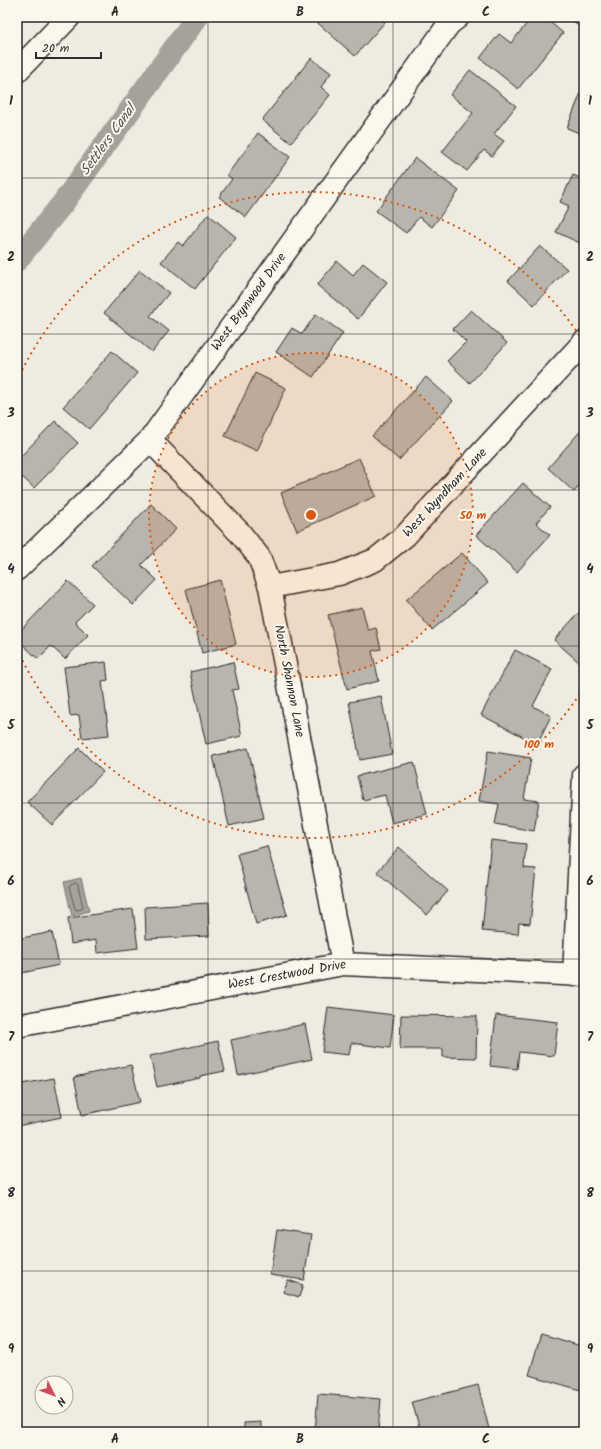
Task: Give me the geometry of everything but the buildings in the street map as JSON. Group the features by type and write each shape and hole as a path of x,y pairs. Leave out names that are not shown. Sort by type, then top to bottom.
{"street":[{"path":"17,71 68,17"},
{"name":"West Brynwood Drive","path":"17,569 150,440 449,19"},
{"name":"West Wyndham Lane","path":"270,587 339,574 376,560 405,536 584,342"},
{"name":"North Shannon Lane","path":"150,440 240,533 259,557 270,587 343,964"},
{"path":"579,975 584,775"},
{"name":"West Crestwood Drive","path":"17,1026 343,964 579,975"}],"water":[{"path":"81,878 89,911 72,916 64,882"}],"waterway":[{"name":"Settlers Canal","path":"17,260 63,203 197,17"}]}
